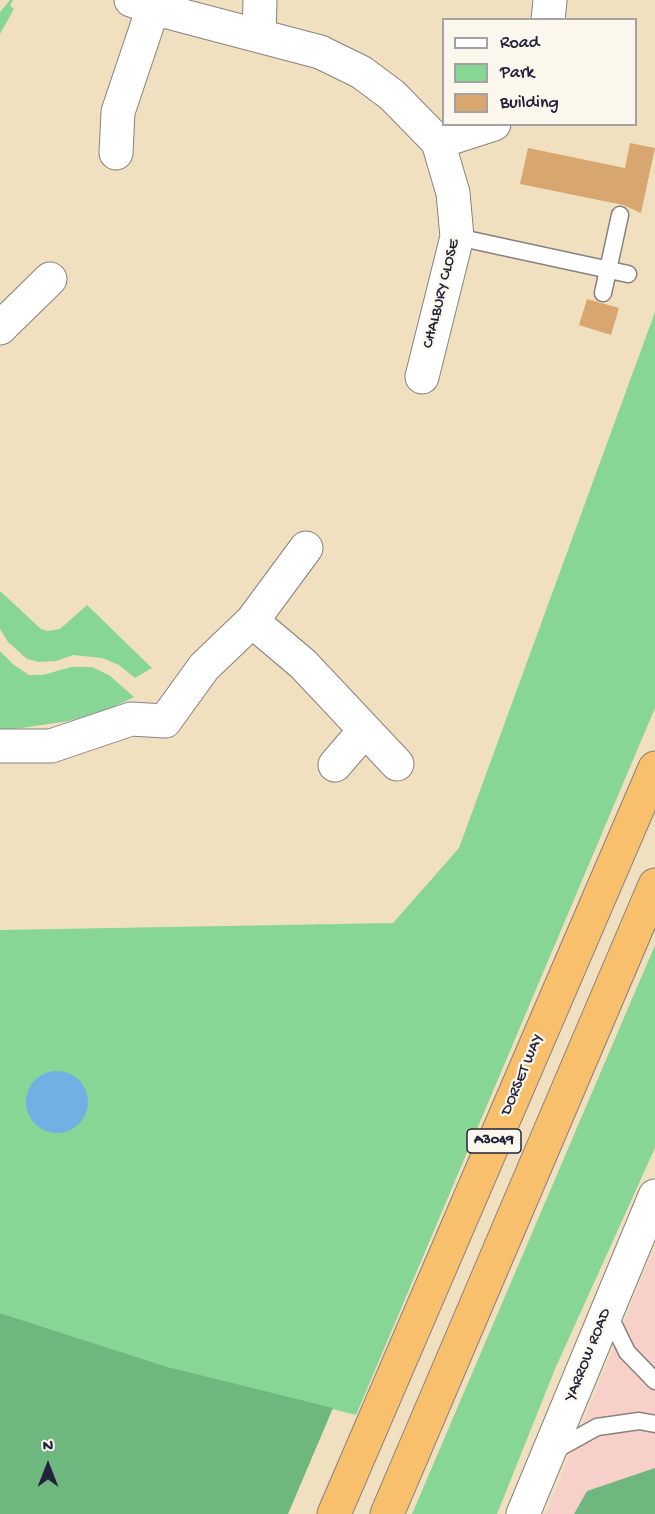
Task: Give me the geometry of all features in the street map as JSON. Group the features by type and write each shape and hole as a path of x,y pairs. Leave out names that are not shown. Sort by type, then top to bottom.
{"highway":[{"name":"DORSET WAY","path":"334,1514 655,768"},
{"name":"A3049","path":"387,1514 655,885"}],"street":[{"path":"259,36 260,0"},
{"name":"CHALBURY CLOSE","path":"116,153 118,112 142,4 320,52 361,72 392,96 438,142 453,193 457,237 422,377"},
{"path":"438,142 488,126"},
{"path":"5,313 50,279"},
{"path":"0,746 51,746 131,719 165,721 204,667 252,621 306,548"},
{"path":"252,621 303,664 397,764"},
{"path":"335,765 365,730"},
{"name":"YARROW ROAD","path":"523,1514 655,1196"}],"lane":[{"path":"603,293 620,215"},
{"path":"457,237 628,274"},
{"path":"607,1310 627,1352 655,1381"},
{"path":"548,1455 597,1427 639,1421 655,1424"}],"shaded area":[{"path":"655,1247 655,1514 546,1514 619,1334"}],"green space":[{"path":"10,0 13,0 10,6 14,9 0,34 0,12"},
{"path":"655,312 655,708 356,1415 168,1367 0,1313 0,930 393,923 459,848"},
{"path":"0,591 41,629 48,631 60,629 87,605 152,668 135,678 119,665 102,658 73,655 56,661 39,662 27,659 8,642 0,629"},
{"path":"0,651 14,665 29,675 43,675 71,667 92,667 109,675 134,697 107,710 69,721 0,731"},
{"path":"655,945 655,1148 555,1369 497,1514 412,1514"},
{"path":"0,1313 168,1367 333,1408 288,1514 0,1514"},
{"path":"655,1468 655,1514 574,1514 587,1491"}],"water":[{"path":"51,1071 63,1071 79,1080 86,1090 88,1102 86,1114 79,1124 63,1133 51,1133 40,1128 31,1119 26,1108 26,1096 31,1085 40,1076"}],"building":[{"path":"630,143 655,148 641,213 623,205 520,184 528,148 625,168"},
{"path":"587,299 619,308 611,335 579,325"}]}
